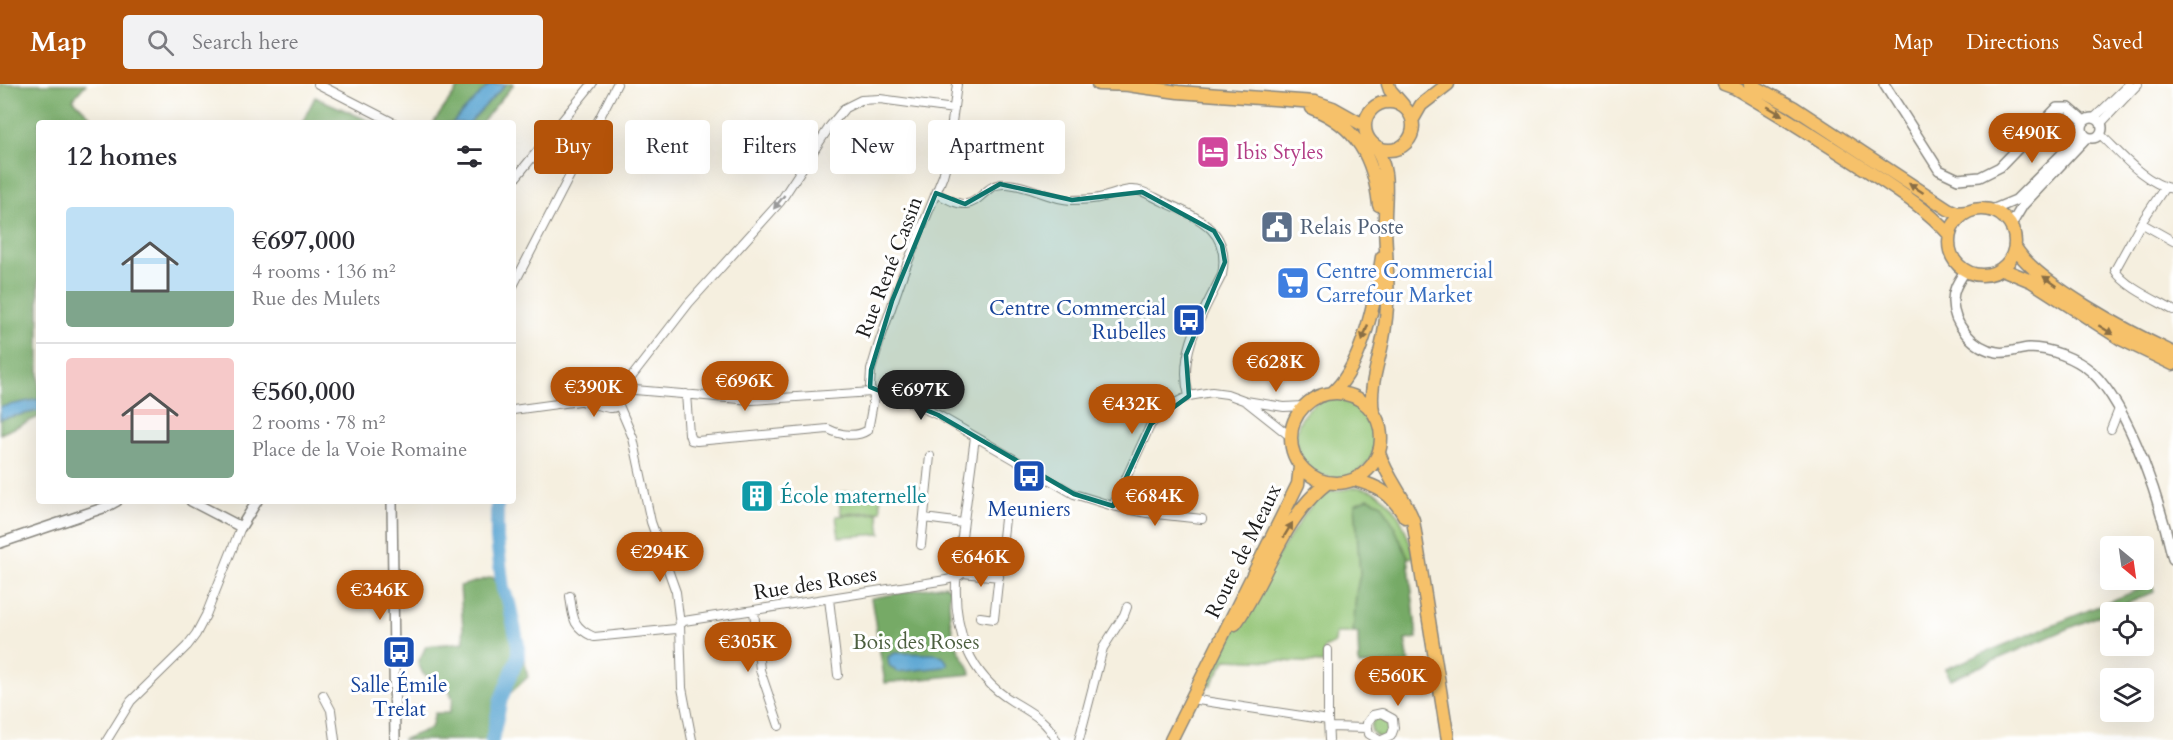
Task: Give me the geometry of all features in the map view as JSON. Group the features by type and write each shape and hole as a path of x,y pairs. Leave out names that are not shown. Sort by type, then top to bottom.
{"main road":[{"path":"1098,84 1165,84"},
{"path":"1385,235 1377,288 1368,326 1347,374 1339,388 1332,393 1319,396 1304,406 1294,422 1291,437 1293,450 1300,466 1310,475 1327,483 1355,480 1368,470 1379,453 1381,431 1373,412 1372,387 1382,344 1387,304 1386,181 1382,160 1366,134 1365,126 1369,112 1386,84 1413,118"},
{"path":"1386,181 1394,160 1413,134 1413,118 1421,105 1448,84"},
{"path":"1724,84 1797,124 1912,201 1935,219 1949,234"},
{"path":"1750,84 1793,107 1948,209 1957,213 1968,212"},
{"path":"1127,85 1178,92 1291,100 1326,105 1365,126"},
{"path":"1291,100 1335,119 1356,138 1363,148 1376,181 1380,207 1385,220"},
{"path":"1374,107 1388,102 1404,106"},
{"path":"1374,146 1388,151 1403,147"},
{"path":"1980,208 1992,210 2003,215 2015,233 2015,247 2010,261 1994,274 1974,275 1957,265 1951,255 1948,244 1949,234 1959,217 1968,212 1980,208"},
{"path":"2015,247 2018,253 2043,276 2119,325 2173,353"},
{"path":"2001,269 2031,281 2121,339 2173,364"},
{"path":"1332,393 1355,397 1373,412"},
{"path":"1379,453 1389,477 1410,511 1419,552 1448,740"},
{"name":"Route de Meaux","path":"1171,740 1298,484 1300,466"},
{"path":"1355,480 1380,488 1395,501 1406,520 1419,552"},
{"name":"Route de Meaux","path":"1215,652 1253,597 1268,562 1295,517 1316,491 1327,483"}],"street":[{"path":"318,84 388,120"},
{"path":"516,177 592,84"},
{"path":"516,280 617,84"},
{"name":"Rue René Cassin","path":"686,394 688,434 692,440 828,429 842,435 864,433 870,426 874,397 871,370 879,343 947,161 957,84"},
{"path":"1884,84 1939,170 1965,180 1980,177 2000,167 2057,108 2069,108 2084,129 2096,137 2102,128 2098,120"},
{"path":"2098,120 2129,84"},
{"path":"2011,225 2023,205 2084,129 2098,120 2138,84"},
{"path":"613,403 689,303 780,202 830,126 845,108 861,100 880,99 954,110"},
{"path":"1992,210 2016,200 2077,139 2084,129"},
{"path":"2100,134 2145,175 2169,188 2142,223 2115,270 2118,277 2173,310"},
{"path":"936,193 966,204 973,202 990,187 1000,184 1015,185 1054,198 1072,200 1101,198 1130,190 1142,192 1201,220 1214,231 1222,245 1225,262 1222,275 1186,355 1184,371 1189,396"},
{"path":"2142,223 2173,241"},
{"path":"1965,271 1956,286 1953,301 1963,331 1974,342 1998,352 2030,348 2075,360 2105,386 2140,456 2162,512 2173,559"},
{"path":"623,389 752,400 872,392 914,404 938,415 1074,494 1147,513 1202,519"},
{"path":"1113,506 1151,424 1173,404 1189,396 1212,392 1227,394 1246,401 1284,407 1304,406"},
{"path":"516,410 571,401 613,403"},
{"path":"1246,401 1291,437"},
{"path":"613,403 627,423 633,438 651,522 676,592 680,625 682,688 692,740"},
{"path":"2111,429 2119,410"},
{"path":"975,437 957,577 959,630 970,658 991,685 1001,694 1042,719 1056,740"},
{"path":"921,545 930,456"},
{"path":"0,543 112,504"},
{"path":"197,504 241,527"},
{"path":"107,740 131,701 187,646 196,634 206,615 241,527 255,504"},
{"path":"392,504 395,740"},
{"path":"980,617 994,619 1005,519 1001,508"},
{"path":"924,518 963,523"},
{"name":"Rue des Roses","path":"570,596 573,621 582,632 594,638 676,628 684,621 957,577 963,573 999,577"},
{"path":"829,599 838,675"},
{"path":"1079,740 1103,648 1124,615 1126,607"},
{"path":"754,611 760,670 779,726"},
{"path":"1328,650 1329,740"},
{"path":"322,695 331,710 335,740"},
{"path":"1191,699 1329,724 1367,728"},
{"path":"1382,713 1390,716 1394,724 1393,732 1388,738 1381,740 1371,736 1367,728 1369,719 1373,715 1382,713"}],"highlighted area":[{"path":"1000,184 1072,200 1142,192 1214,231 1222,245 1225,262 1186,355 1189,396 1151,424 1113,506 1074,494 938,415 870,387 871,370 892,301 936,193 965,204"}],"green space":[{"path":"0,84 86,84 73,99 94,120 36,120 36,418 0,434"},
{"path":"461,84 514,84 484,120 435,120"},
{"path":"315,97 367,120 304,120"},
{"path":"1336,398 1351,401 1364,410 1373,423 1376,438 1373,453 1364,466 1351,475 1336,478 1321,475 1308,466 1299,453 1296,438 1299,423 1308,410 1321,401"},
{"path":"1358,487 1371,490 1390,503 1402,522 1411,545 1414,557 1408,558 1417,638 1405,640 1409,663 1359,665 1358,633 1336,633 1335,643 1324,648 1323,663 1226,659 1210,686 1204,683 1272,564 1318,497 1329,492"},
{"path":"880,489 881,511 841,514 838,493"},
{"path":"1368,498 1382,504 1408,557 1417,638 1405,640 1409,663 1359,665 1358,633 1353,633 1360,574 1355,504"},
{"path":"878,513 881,534 839,537 836,516"},
{"path":"492,577 510,595 528,677 507,696 497,740 402,740 431,728 435,713 449,713 453,699 447,686 423,674 418,663 426,646 464,642 460,586"},
{"name":"Bois des Roses","path":"945,585 950,589 949,606 954,638 971,674 885,683 871,598"},
{"path":"2137,590 2154,590 2154,592 2131,602 2108,602"},
{"path":"2100,605 2100,615 1951,679 1945,669"},
{"path":"1381,717 1388,720 1391,727 1388,734 1381,737 1374,734 1371,727 1374,720"}],"water":[{"path":"490,84 506,84 472,120 455,120"},
{"path":"36,400 36,412 0,419 0,407"},
{"path":"895,653 935,654 943,656 948,664 944,667 897,672 889,665 888,657"}],"waterway":[{"path":"492,740 501,699 518,657 518,645 509,603 503,589 497,539 497,504"}],"place":[{"name":"Ibis Styles","path":"1213,152"},
{"name":"Relais Poste","path":"1277,227"},
{"name":"Centre Commercial Carrefour Market","path":"1293,283"},
{"name":"Centre Commercial Rubelles","path":"1189,320"},
{"name":"Meuniers","path":"1029,476"},
{"name":"École maternelle","path":"757,496"},
{"name":"Salle Émile Trelat","path":"399,652"}]}
